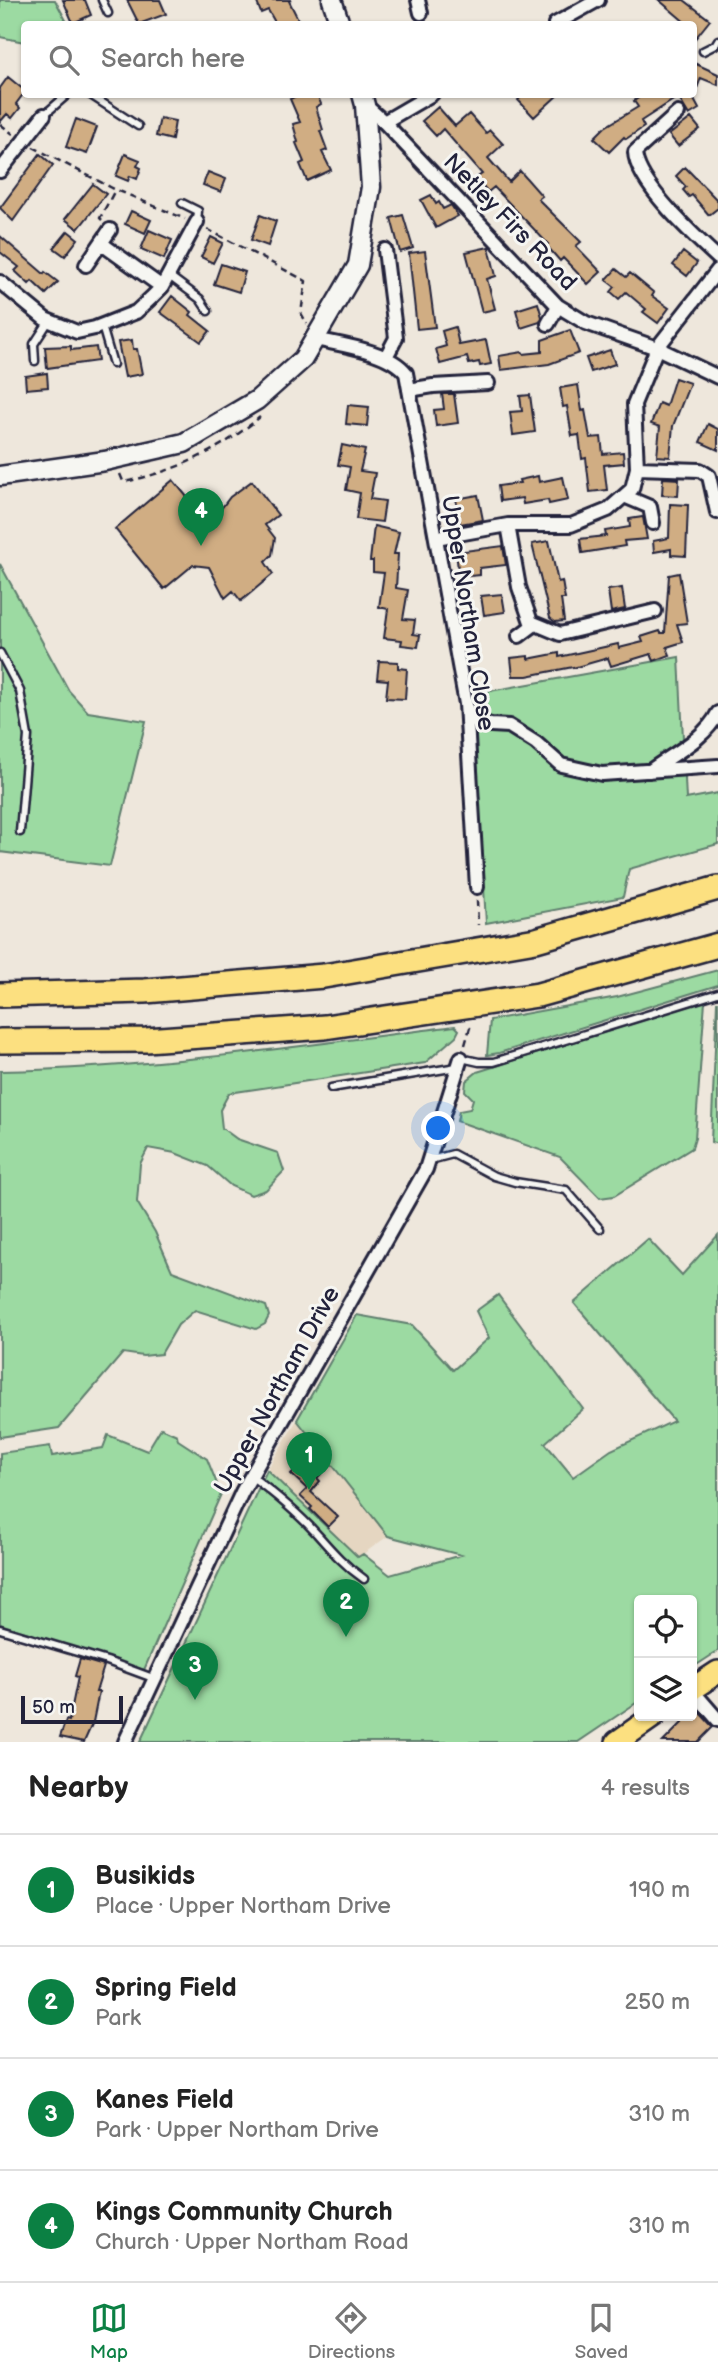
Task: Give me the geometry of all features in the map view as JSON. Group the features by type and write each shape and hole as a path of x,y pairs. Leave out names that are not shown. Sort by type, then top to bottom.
{"highway":[{"path":"0,995 145,990 324,976 536,940 718,888"},
{"path":"0,1041 146,1040 325,1027 538,995 718,945"}],"main road":[{"path":"332,0 339,21"},
{"path":"0,476 105,461 184,443 257,400 303,359 358,265 371,187 363,100"},
{"path":"697,1686 718,1672"},
{"path":"617,1742 647,1721"}],"street":[{"path":"418,0 421,13"},
{"path":"560,21 598,0"},
{"path":"384,122 425,98"},
{"name":"Netley Firs Road","path":"363,100 558,306 586,323 657,348 718,377"},
{"path":"678,113 635,152 636,159 644,179 695,237 718,258"},
{"path":"0,171 44,115"},
{"path":"0,282 49,321 77,332 102,326 135,312 165,281 196,223"},
{"path":"86,265 110,230"},
{"path":"102,244 165,281"},
{"path":"315,339 386,357 396,338 385,250"},
{"path":"436,538 508,525 572,525 608,510 632,489 637,468 634,404 657,348 718,270"},
{"path":"548,324 558,306"},
{"name":"Upper Northam Close","path":"386,357 400,365 406,373 436,538 467,719 477,887"},
{"path":"410,390 488,383"},
{"path":"637,468 700,470 709,476 717,512"},
{"path":"624,496 650,508 653,523"},
{"path":"508,525 519,587 531,622 560,634 655,611"},
{"path":"519,636 535,624"},
{"path":"649,771 697,738 713,723 718,713"},
{"path":"467,719 509,726 536,743 561,765 602,774 718,766"},
{"name":"Upper Northam Drive","path":"125,1742 251,1476 426,1169 459,1063"},
{"path":"697,1695 718,1720"}],"lane":[{"path":"102,0 108,13"},
{"path":"703,51 715,45 718,40"},
{"path":"44,115 63,98"},
{"path":"95,98 138,126"},
{"path":"182,203 198,211 196,223"},
{"path":"165,281 200,299 208,311"},
{"path":"35,361 34,344 49,321"},
{"path":"102,326 113,364"},
{"path":"0,653 20,691 28,736 20,832"},
{"path":"331,1088 459,1063 494,1062 718,993"},
{"path":"428,1161 453,1154 494,1176 515,1182 566,1189 600,1229"},
{"path":"251,1476 281,1498 317,1534 339,1561 364,1579"},
{"path":"0,1629 107,1661 153,1678"}],"path":[{"path":"0,124 22,142 115,190 196,223 306,281 301,313 315,339"},
{"path":"110,230 100,218 115,190"},
{"path":"477,887 478,925"},
{"path":"459,1063 471,1022"}],"shaded area":[{"path":"297,1420 388,1536 359,1557 267,1470"}],"green space":[{"path":"0,0 55,0 66,21 21,21 21,41 0,37"},
{"path":"0,564 69,691 88,712 146,721 110,866 0,852"},
{"path":"679,657 686,799 718,793 718,844 629,869 623,897 486,923 473,694"},
{"path":"718,970 718,985 487,1055 490,1020 617,997"},
{"path":"705,1001 695,1138 692,1148 614,1196 600,1198 560,1157 457,1121 459,1111 470,1109 473,1099 465,1091 466,1081 477,1072"},
{"path":"718,1002 718,1144 711,1142"},
{"path":"455,1026 459,1030 456,1036 425,1063 229,1093 220,1110 222,1128 237,1139 278,1153 284,1171 266,1190 251,1195 231,1186 208,1166 175,1153 148,1148 140,1164 137,1202 155,1232 172,1271 266,1306 269,1316 265,1324 256,1329 195,1310 178,1325 161,1354 143,1356 123,1353 59,1428 0,1437 0,1071 171,1061"},
{"path":"718,1235 718,1651 697,1665 697,1595 634,1595 634,1704 578,1742 140,1742 267,1470 358,1557 363,1554 390,1575 461,1555 388,1536 297,1420 357,1315 412,1325 453,1370 489,1338 476,1311 498,1295 583,1409 545,1443 573,1477 611,1450 674,1421 574,1303 648,1239 682,1275"},
{"path":"161,1428 177,1435 178,1440 207,1459 221,1494 144,1670 0,1624 0,1453 50,1446 52,1456 103,1448 108,1435 147,1451"}],"building":[{"path":"63,0 85,0 91,15 72,21"},
{"path":"127,0 160,0 166,14 147,21 138,21"},
{"path":"256,0 291,0 289,1 299,21 274,21 268,10 261,13"},
{"path":"659,0 684,0 710,20 697,36 697,21 684,21"},
{"path":"697,64 718,74 718,85 701,78 697,88"},
{"path":"8,77 21,88 21,97 16,104 20,108 12,118 7,114 0,122 0,88"},
{"path":"319,98 321,104 316,107 327,150 322,152 331,170 307,181 300,164 304,162 296,143 298,142 293,124 300,122 290,99"},
{"path":"520,98 555,98 534,117 518,100"},
{"path":"638,98 676,98 641,121 644,127 626,139 624,137 609,152 594,138 605,127 638,107 634,101"},
{"path":"679,98 693,98 699,109 689,115"},
{"path":"438,107 455,126 469,114 486,133 490,130 503,144 488,158 509,182 520,171 542,196 538,199 581,242 576,246 601,272 588,284 563,258 560,261 546,245 548,244 494,187 488,192 476,178 482,174 443,129 436,136 422,121"},
{"path":"160,118 175,121 172,140 156,136"},
{"path":"691,118 700,129 678,146 669,135"},
{"path":"76,119 97,127 87,154 66,147"},
{"path":"40,154 53,165 13,221 0,208"},
{"path":"125,154 140,160 137,166 141,168 137,179 130,176 128,181 116,176"},
{"path":"685,167 718,201 718,208 709,215 692,195 689,197 683,190 686,187 676,176"},
{"path":"208,172 226,179 221,192 203,185"},
{"path":"93,184 106,194 78,229 65,219"},
{"path":"431,195 443,209 451,205 458,216 436,228 421,200"},
{"path":"131,211 151,220 145,233 125,224"},
{"path":"260,215 276,221 268,246 251,240"},
{"path":"403,215 413,248 400,252 391,218"},
{"path":"149,230 172,240 164,259 141,249"},
{"path":"68,231 78,239 65,256 54,248"},
{"path":"0,236 44,274 45,272 58,282 46,294 15,271 19,267 0,252"},
{"path":"211,237 223,243 213,263 201,257"},
{"path":"489,247 496,276 487,279 495,309 482,312 466,252"},
{"path":"425,251 435,327 417,329 409,253"},
{"path":"683,252 697,263 687,276 673,265"},
{"path":"221,264 245,272 239,292 214,284"},
{"path":"616,269 626,277 630,273 654,293 652,296 669,308 658,323 643,312 646,309 626,292 619,299 611,292 615,287 606,280"},
{"path":"172,296 210,331 201,342 160,312"},
{"path":"538,303 542,317 540,322 521,328 516,310"},
{"path":"455,327 459,345 486,340 491,364 469,364 467,357 440,364 436,349 446,346 442,331"},
{"path":"570,330 579,353 549,364 501,370 499,356 542,352 542,340"},
{"path":"132,340 133,349 137,349 142,374 125,377 118,342"},
{"path":"71,346 71,350 96,347 98,361 47,368 45,347"},
{"path":"610,350 615,364 591,372 586,358"},
{"path":"47,373 48,387 26,389 25,376"},
{"path":"675,378 690,383 673,426 670,457 657,456 660,427 651,424 659,403 666,406"},
{"path":"578,385 590,438 601,437 603,454 623,452 624,463 604,465 607,490 590,492 586,458 582,459 579,435 572,436 567,406 563,407 560,388"},
{"path":"442,394 454,394 458,423 436,426 434,410 444,409"},
{"path":"530,395 535,432 513,435 510,412 522,411 520,396"},
{"path":"348,405 369,407 367,426 346,424"},
{"path":"708,424 718,429 718,450 700,442"},
{"path":"342,445 365,450 360,471 375,473 370,499 385,501 382,522 356,519 360,493 346,490 350,467 338,465"},
{"path":"538,476 539,482 563,477 568,500 549,504 548,500 523,504 522,498 500,501 498,486 520,483 519,480"},
{"path":"663,478 679,479 678,496 662,495"},
{"path":"173,480 197,509 217,514 230,497 252,481 278,515 265,525 275,538 272,555 265,562 273,574 241,601 233,591 225,598 209,567 193,565 164,589 115,529"},
{"path":"478,495 483,520 460,524 456,499"},
{"path":"670,504 688,505 686,556 671,555 671,549 654,552 653,541 669,538"},
{"path":"643,517 647,539 624,541 625,546 582,553 580,539 606,536 605,531 630,527 629,519"},
{"path":"374,526 399,532 394,554 398,554 396,588 408,590 403,619 415,620 413,634 420,635 418,647 401,645 402,640 384,638 388,609 379,607 384,573 373,572 373,561 370,561"},
{"path":"549,541 558,582 562,581 564,621 555,622 550,618 532,544"},
{"path":"503,546 506,565 480,568 480,575 459,577 456,552"},
{"path":"679,573 687,623 677,624 683,642 667,647 670,655 654,661 651,654 611,666 608,658 573,668 513,676 511,658 528,656 528,659 559,653 559,657 618,644 619,648 643,642 641,637 660,631 665,633 669,575"},
{"path":"622,588 625,609 611,612 608,590"},
{"path":"502,594 505,612 484,615 481,596"},
{"path":"379,661 398,662 398,668 407,669 405,699 386,698 388,680 377,679"},
{"path":"308,1456 323,1472 311,1492 338,1517 328,1527 300,1496 307,1489 291,1474"},
{"path":"80,1659 104,1666 96,1692 99,1692 93,1722 84,1742 60,1737 66,1720 69,1721"},
{"path":"699,1712 713,1727 698,1742 663,1742 684,1721 697,1721"}],"place":[{"name":"Kings Community Church","path":"201,546"},
{"name":"Busikids","path":"309,1490"},
{"name":"Spring Field","path":"346,1637"},
{"name":"Kanes Field","path":"195,1700"}]}
